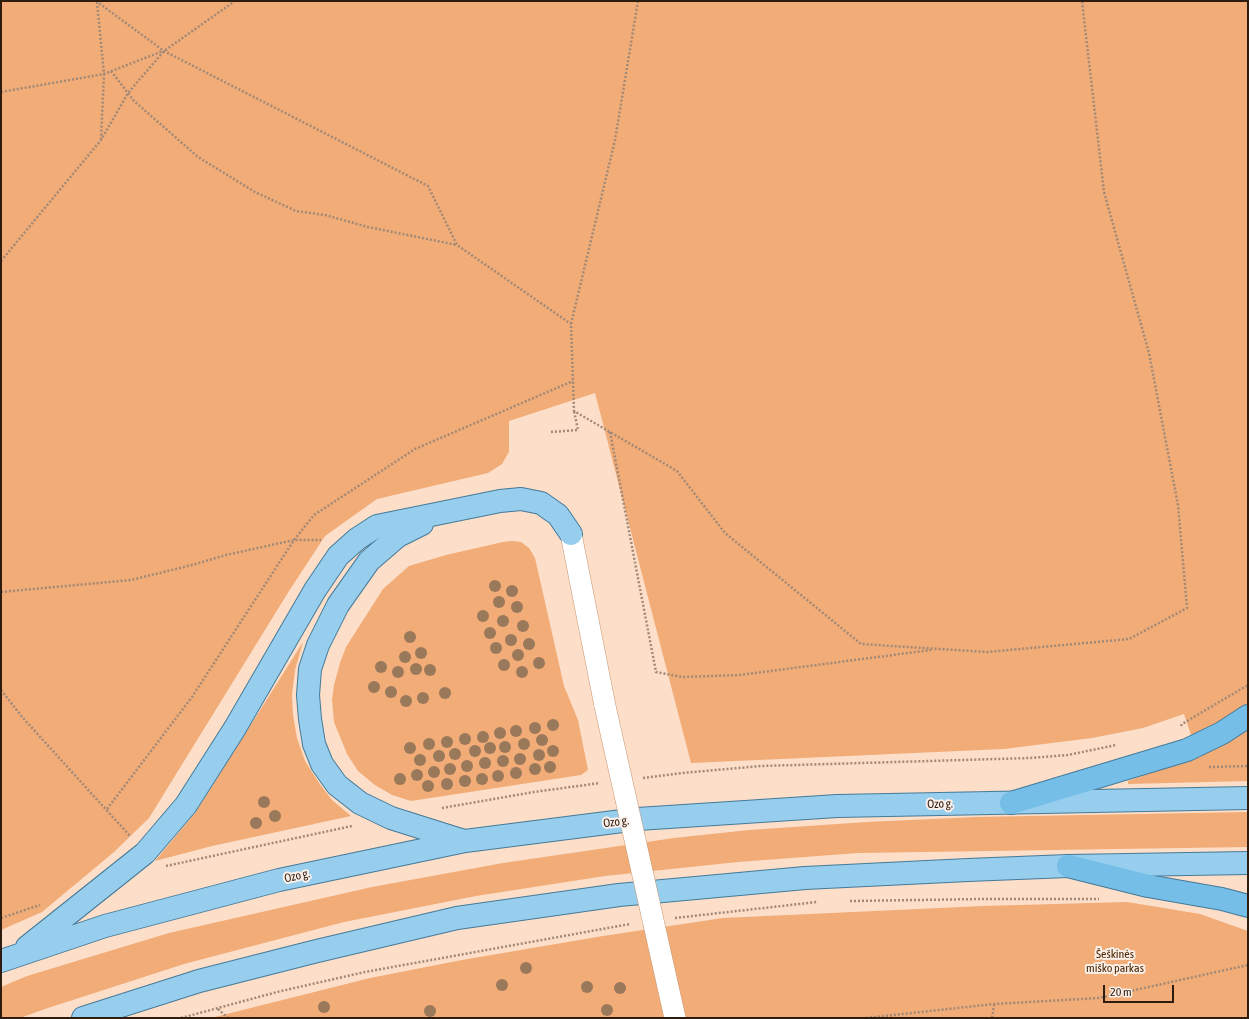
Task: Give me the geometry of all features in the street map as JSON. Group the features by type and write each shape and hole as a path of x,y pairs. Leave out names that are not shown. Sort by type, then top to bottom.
{"highway":[{"path":"1011,802 1187,750 1222,733 1248,716"},
{"path":"1068,866 1148,886 1222,899 1248,906"}],"main road":[{"path":"8,959 145,853 186,805 235,728 315,590 338,556 357,539 378,526 442,514 500,500 521,499 541,503 558,514 571,534"},
{"path":"442,514 398,536 369,561 338,605 318,645 310,670 308,695 314,744 322,764 337,785 360,803 391,818 465,841"},
{"name":"Ozo g.","path":"8,959 106,926 279,880 465,841 638,819 837,806 1248,798"},
{"path":"83,1018 199,981 457,918 619,895 805,878 1068,866 1248,863"}],"street":[{"path":"571,534 605,706 675,1018"}],"path":[{"path":"96,1 164,51 428,186 457,245"},
{"path":"96,1 104,74 102,140"},
{"path":"1,261 102,140 128,93 164,51 235,1"},
{"path":"551,432 578,430 574,411 571,324 615,140 638,1"},
{"path":"574,411 678,471 725,533 861,644 988,652 1129,639 1187,608 1178,505 1149,353 1104,192 1082,1"},
{"path":"1,92 104,74 164,51"},
{"path":"111,71 134,101 198,157 255,192 296,211 325,215 368,227 457,245 571,324"},
{"path":"610,432 656,672 682,677 740,675 938,649"},
{"path":"1,592 131,580 192,565 226,554 294,540 357,539"},
{"path":"1179,729 1182,724 1248,685"},
{"path":"1,690 23,718 89,789 145,853"},
{"path":"842,901 1106,899"},
{"path":"670,919 820,902"},
{"path":"181,1018 365,972 632,923"},
{"path":"866,1018 994,1004 1099,998 1248,966"},
{"path":"992,1018 994,1004"},
{"path":"217,1008 228,1018"}],"green space":[{"path":"1,1 1248,1 1248,704 1225,720 1192,738 1184,714 1143,728 1092,738 1004,749 691,763 595,393 509,421 509,452 502,464 488,473 377,499 325,536 289,591 149,818 114,852 42,912 1,930"},
{"path":"512,541 521,542 529,548 535,558 564,686 578,720 588,770 581,775 411,801 392,795 375,785 358,771 347,754 334,722 332,700 334,685 346,647 383,589 409,566 446,555"},
{"path":"303,642 295,670 292,695 293,715 297,738 305,761 319,783 332,800 351,816 212,846 155,861 196,812"},
{"path":"1248,728 1248,781 1128,784 1128,781 1196,757"},
{"path":"1248,812 1248,847 858,853 738,862 605,876 476,896 344,922 184,964 20,1018 1,1018 1,987 27,976 169,933 372,887 503,863 674,838 749,830 867,822 976,817"},
{"name":"Šeškinės miško parkas","path":"1127,902 1200,914 1248,931 1248,1018 211,1018 370,978 462,960 603,936 723,918 983,906"}]}
